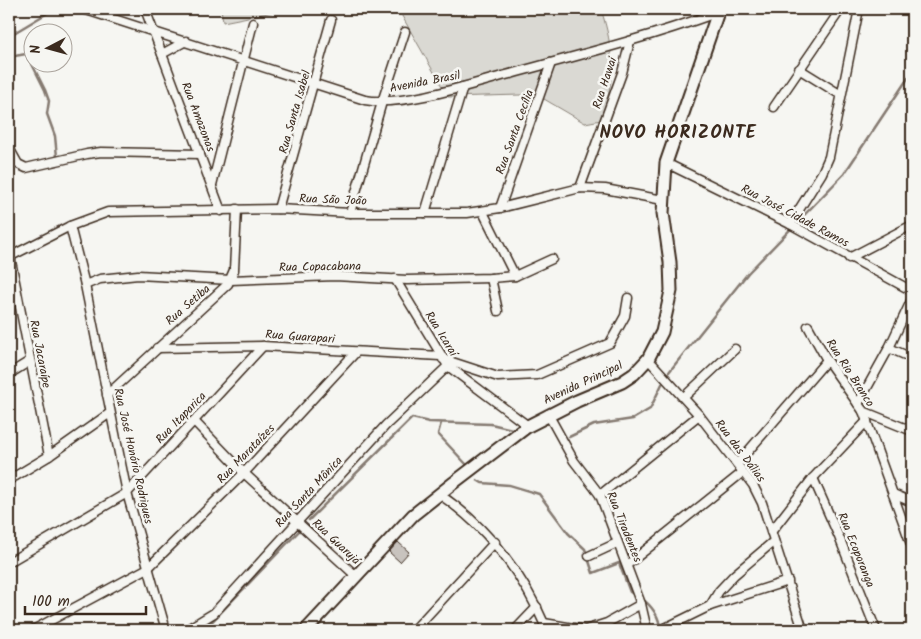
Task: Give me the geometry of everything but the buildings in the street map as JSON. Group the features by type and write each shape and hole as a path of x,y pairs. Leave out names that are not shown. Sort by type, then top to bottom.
{"street":[{"name":"Avenida Brasil","path":"83,9 244,59 365,100 382,102 463,86 551,63 630,41 718,11"},
{"name":"Rua Amazonas","path":"145,9 221,211"},
{"path":"774,107 841,9"},
{"path":"790,224 822,173 829,157 859,9"},
{"name":"Avenida Principal","path":"306,630 413,515 439,494 528,426 548,414 622,382 634,374 648,359 662,332 672,291 662,200 666,163 718,11"},
{"name":"Rua Santa Isabel","path":"278,209 315,84 331,20"},
{"path":"212,185 253,23"},
{"path":"350,213 382,102 405,32"},
{"path":"162,54 186,41"},
{"name":"Rua Hawai","path":"580,188 617,88 630,41"},
{"name":"Rua Santa Cecília","path":"500,208 551,63"},
{"path":"799,69 841,95"},
{"path":"425,213 463,86"},
{"path":"9,148 21,167 30,168 101,152 200,154"},
{"name":"Rua José Cidade Ramos","path":"666,163 790,224 912,291"},
{"name":"Rua São João","path":"9,257 70,226 108,212 278,209 350,213 483,212 580,188 605,189 662,200"},
{"path":"232,280 237,209"},
{"path":"483,212 515,276"},
{"path":"849,258 912,225"},
{"name":"Rua José Honório Rodrigues","path":"70,226 85,285 127,493 166,630"},
{"name":"Rua Jacaraípe","path":"9,257 48,456"},
{"name":"Rua Copacabana","path":"85,285 100,279 138,275 232,280 335,276 395,280 491,278 515,276 552,259"},
{"path":"491,278 498,311"},
{"name":"Rua Setiba","path":"107,395 232,280"},
{"name":"Rua Icaraí","path":"395,280 444,360 528,426"},
{"name":"Rua Guarapari","path":"157,348 263,346 356,352 444,360 498,377 537,375 610,343 625,316 628,298"},
{"path":"912,299 861,408 912,431"},
{"name":"Rua Rio Branco","path":"808,326 828,360 861,408 912,547"},
{"name":"Rua Itaparica","path":"9,562 127,493 263,346"},
{"path":"889,348 912,358"},
{"path":"684,397 735,349"},
{"name":"Rua Marataízes","path":"33,630 148,568 244,474 356,352"},
{"name":"Rua das Dálias","path":"648,359 699,415 759,494 803,630"},
{"name":"Rua Santa Mônica","path":"186,630 214,613 444,360"},
{"path":"737,464 828,360"},
{"path":"9,374 30,361"},
{"path":"9,480 48,456 110,413"},
{"name":"Rua Tiradentes","path":"548,414 574,461 600,495 641,604 647,630"},
{"path":"600,495 699,415"},
{"name":"Rua Guarujá","path":"194,421 244,474 298,521 355,576"},
{"path":"771,532 812,478 867,421"},
{"path":"627,565 743,472"},
{"name":"Rua Ecoporanga","path":"812,478 839,537 876,630"},
{"path":"439,494 459,507 495,542 537,607 546,626 585,630 606,622 641,604"},
{"path":"893,494 912,502"},
{"path":"710,606 734,575 774,541"},
{"path":"414,630 495,542"},
{"path":"589,556 618,543"},
{"path":"661,630 710,606 788,581"},
{"path":"515,630 537,607"}],"shaded area":[{"path":"221,9 288,9 223,22"},
{"path":"398,9 601,9 609,38 612,64 609,91 601,120 585,123 544,99 520,95 448,97"}],"waterway":[{"path":"9,36 54,9"},
{"path":"95,10 117,9"},
{"path":"9,57 26,54 45,90 49,101 47,114 55,136 57,157"},
{"path":"669,372 748,273 844,174 912,72"},
{"path":"569,437 594,425 633,419 650,409 662,384"},
{"path":"309,520 412,418 429,422 491,424 512,429"},
{"path":"441,423 438,434 467,465"},
{"path":"477,480 482,483 509,485 539,494 568,533 585,549 593,573 619,563 630,592 635,595"},
{"path":"204,630 301,529"},
{"path":"642,599 654,612 660,629"}],"district":[{"name":"NOVO HORIZONTE","path":"678,133"}]}
